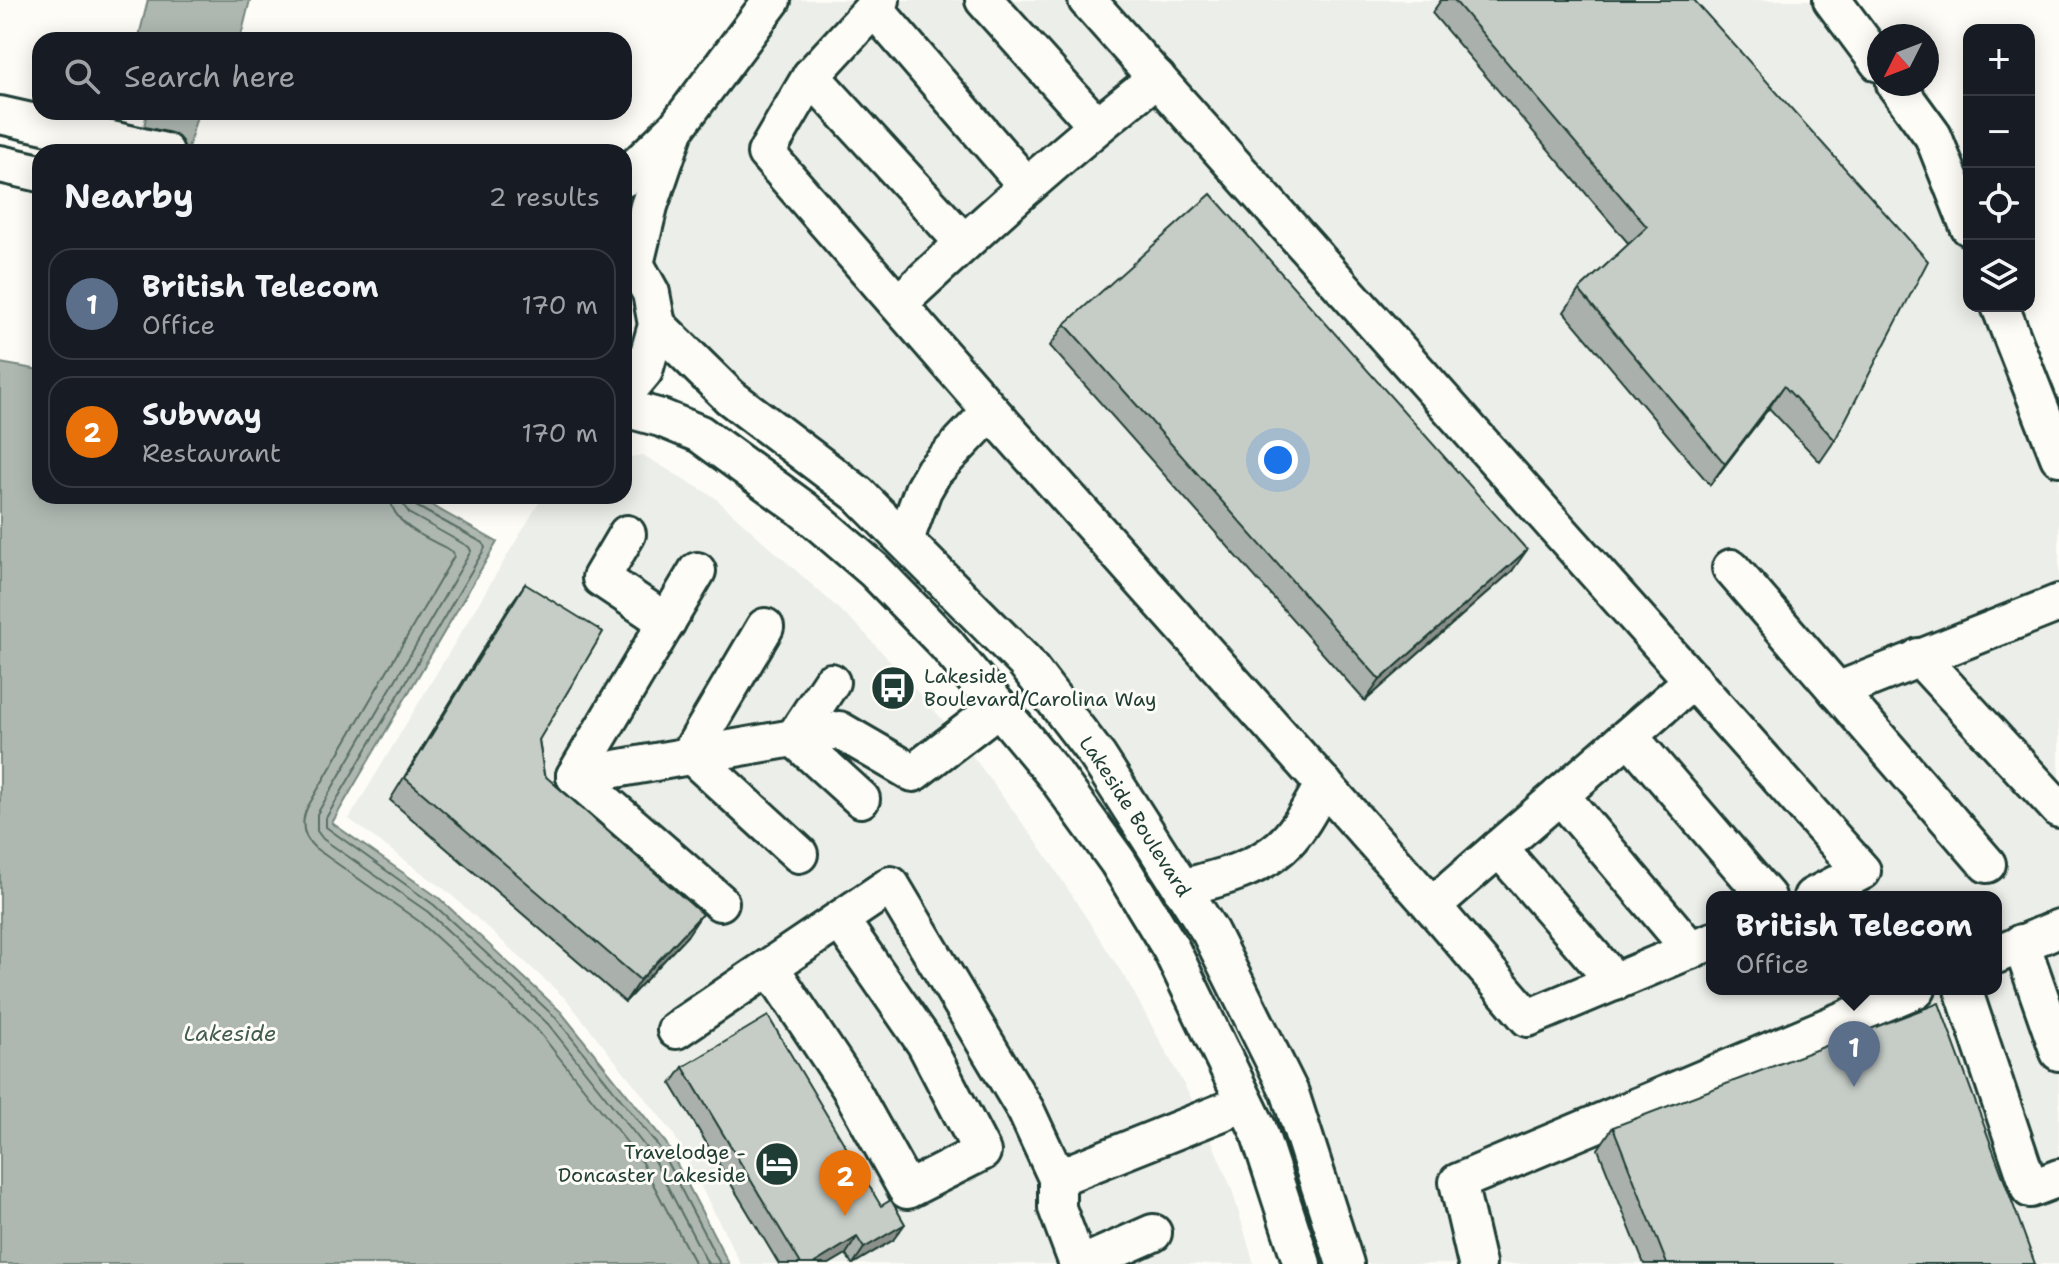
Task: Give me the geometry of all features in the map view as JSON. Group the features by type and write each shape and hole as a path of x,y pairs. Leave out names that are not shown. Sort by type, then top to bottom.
{"street":[{"path":"632,170 676,128 772,0"},
{"path":"984,0 1096,125"},
{"path":"1087,0 1862,871 1824,891"},
{"path":"1832,0 1867,47"},
{"path":"1027,186 877,4 811,76 766,153 1528,1018 1701,946 1560,795"},
{"path":"811,76 964,243"},
{"path":"898,304 1096,125 1157,78"},
{"path":"1904,96 1933,136 1963,212"},
{"path":"0,115 129,144"},
{"path":"632,252 676,128"},
{"path":"0,164 32,171"},
{"path":"632,264 651,293 657,325 644,371 632,385"},
{"path":"2002,312 2059,457"},
{"name":"Lakeside Boulevard","path":"657,325 730,397 858,494 905,540 1025,662 1098,757 1210,932 1290,1093 1345,1264"},
{"name":"Lakeside Boulevard","path":"632,410 700,434 803,509 874,570 946,644 1055,775 1118,862 1171,949 1258,1129 1302,1264"},
{"path":"905,540 923,490 934,471 991,411"},
{"path":"627,534 601,578 667,622"},
{"path":"1731,568 1987,864"},
{"path":"575,776 697,571"},
{"path":"1837,691 2059,603"},
{"path":"690,754 765,627"},
{"path":"1919,657 2059,809"},
{"path":"1432,906 1693,680"},
{"path":"794,738 831,682"},
{"path":"575,776 839,730 913,773 999,707"},
{"path":"1629,736 1762,891"},
{"path":"794,738 861,799"},
{"path":"690,754 799,854"},
{"path":"575,776 720,902"},
{"path":"1181,888 1234,873 1281,847 1302,822 1324,784"},
{"path":"1499,848 1615,982"},
{"path":"676,1030 891,885 1015,1089 1057,1178 1057,1208 1081,1264 1153,1233"},
{"path":"770,967 849,1086 907,1190 982,1152 925,1043 840,920"},
{"path":"2059,928 2009,949 2059,1052"},
{"path":"1477,1264 1458,1182 1903,995"},
{"path":"1965,995 2030,1189 2059,1178"},
{"path":"1057,1178 1245,1103"}],"shaded area":[{"path":"772,0 1832,0 1867,56 1867,96 1892,96 1963,209 1963,312 2009,312 2059,428 2059,1264 1345,1264 1290,1093 1025,662 657,325 649,206"},
{"path":"643,455 714,497 859,627 960,739 1044,852 1129,984 1203,1120 1232,1190 1254,1264 741,1264 673,1133 566,999 448,892 349,819 538,504 632,504 632,457"}],"water":[{"path":"148,0 250,0 242,32 140,32"},
{"path":"145,120 196,120 189,144 141,144"},
{"name":"Lakeside","path":"0,363 32,369 32,504 429,504 497,542 332,823 439,898 561,1012 666,1143 729,1264 0,1264"}],"building":[{"path":"1454,0 1694,0 1928,261 1835,440 1784,386 1725,464 1579,290 1647,227"},
{"path":"1211,194 1527,550 1380,680 1065,324"},
{"path":"525,584 603,632 539,740 544,775 702,914 640,980 405,778"},
{"path":"1939,1003 2035,1264 1667,1264 1613,1127"},
{"name":"Travelodge - Doncaster Lakeside","path":"768,1016 881,1206 891,1200 905,1224 864,1248 857,1237 813,1264 801,1264 683,1067"}],"place":[{"name":"Lakeside Boulevard/Carolina Way","path":"893,688"},
{"name":"British Telecom","path":"1854,1087"},
{"name":"Travelodge - Doncaster Lakeside","path":"777,1164"},
{"name":"Subway","path":"845,1216"}]}
